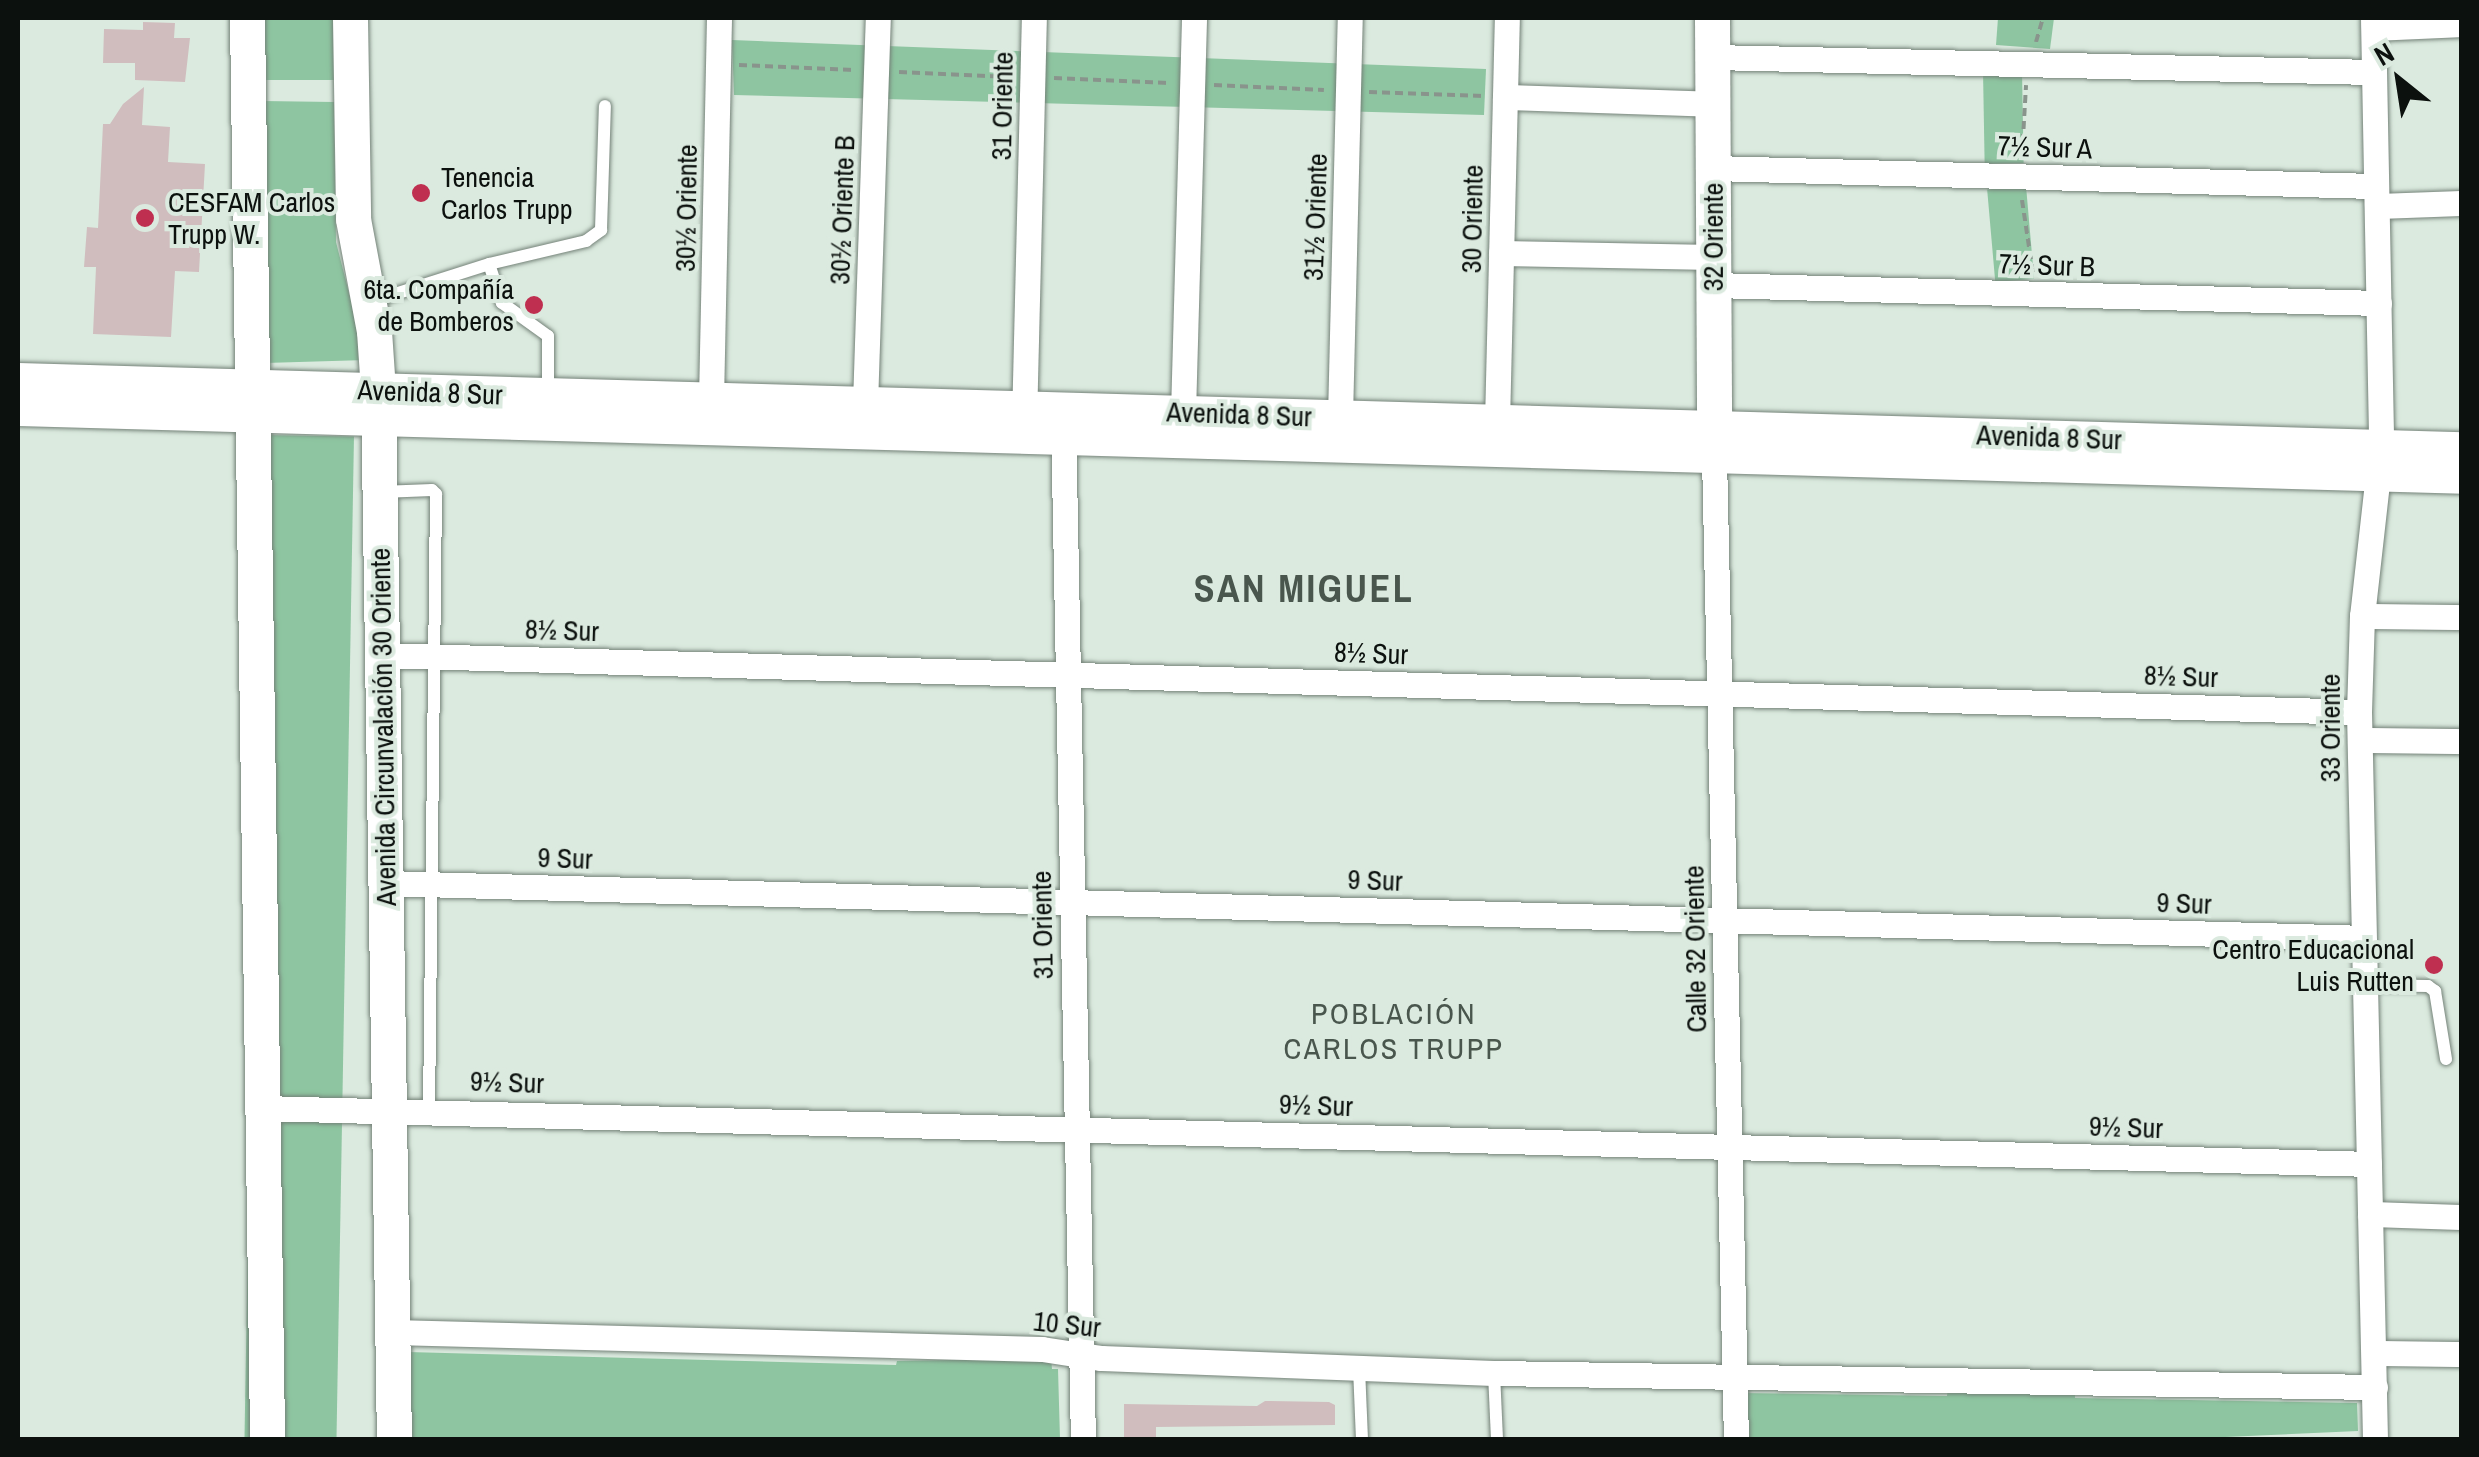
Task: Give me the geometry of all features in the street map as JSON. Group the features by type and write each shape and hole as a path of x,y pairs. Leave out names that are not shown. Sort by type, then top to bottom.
{"street":[{"path":"246,18 266,1440"},
{"name":"Avenida Circunvalación 30 Oriente","path":"350,18 354,219 378,404 394,1440"},
{"name":"30½ Oriente","path":"711,400 719,18"},
{"name":"30½ Oriente B","path":"866,404 878,18"},
{"name":"31 Oriente","path":"1024,422 1034,18"},
{"path":"1183,413 1194,18"},
{"name":"31½ Oriente","path":"1340,417 1350,18"},
{"name":"30 Oriente","path":"1497,422 1507,18"},
{"name":"32 Oriente","path":"1712,18 1715,442"},
{"path":"2373,23 2462,24"},
{"name":"33 Oriente","path":"2373,23 2380,460 2362,616 2360,740 2375,1440"},
{"path":"1712,56 2374,72"},
{"path":"1505,97 1713,104"},
{"name":"7½ Sur A","path":"1713,168 2462,203"},
{"name":"7½ Sur B","path":"1501,253 1714,271 2378,304"},
{"name":"Avenida 8 Sur","path":"18,380 251,401"},
{"name":"Avenida 8 Sur","path":"547,409 711,400 866,404 1024,422"},
{"name":"Avenida 8 Sur","path":"18,408 251,401 2380,460 2462,449"},
{"name":"Avenida 8 Sur","path":"1063,423 1183,413 1340,417 1497,422 1715,442"},
{"name":"31 Oriente","path":"1063,423 1083,1440"},
{"name":"Calle 32 Oriente","path":"1715,442 1736,1440"},
{"name":"Avenida 8 Sur","path":"2380,460 2462,476"},
{"path":"2362,616 2462,616"},
{"name":"8½ Sur","path":"382,655 2360,712"},
{"path":"2360,740 2462,741"},
{"name":"9 Sur","path":"385,883 2363,938"},
{"name":"9½ Sur","path":"262,1108 2369,1164"},
{"path":"2370,1214 2462,1217"},
{"name":"10 Sur","path":"392,1332 1042,1349 1081,1355 1494,1373 2375,1387"},
{"path":"2374,1353 2462,1354"}],"lane":[{"path":"367,302 488,264 586,241 600,230 605,106"},
{"path":"488,264 502,303 548,336 547,409"},
{"path":"379,492 432,490 436,494 429,1110"},
{"path":"2364,985 2428,986 2434,991 2446,1059"},
{"path":"1360,1368 1362,1440"},
{"path":"1494,1373 1497,1440"}],"path":[{"path":"719,64 1505,97"}],"green space":[{"path":"259,18 340,18 340,80 259,80"},
{"path":"1998,18 2054,18 2050,49 1996,45"},
{"path":"732,40 1486,69 1484,115 734,95"},
{"path":"2022,70 2024,163 1985,164 1983,71"},
{"path":"262,101 334,102 336,242 366,360 265,363"},
{"path":"2026,186 2034,279 1995,282 1987,189"},
{"path":"262,435 354,437 336,1440 244,1439"},
{"path":"408,1352 896,1365 897,1361 1051,1358 1052,1369 1058,1369 1060,1439 409,1439"},
{"path":"2075,1382 2075,1398 2357,1403 2358,1431 2157,1440 1740,1439 1738,1393 1947,1396 1948,1386"}],"building":[{"path":"143,22 175,23 174,38 190,38 185,82 135,80 135,63 103,63 104,29 143,30"},
{"name":"CESFAM Carlos Trupp W.","path":"144,87 142,125 170,127 168,162 205,164 199,272 175,271 171,337 93,334 96,267 84,267 87,227 98,228 103,124 110,124 123,104"},
{"path":"1265,1401 1329,1402 1335,1405 1335,1425 1156,1427 1156,1440 1124,1440 1124,1404 1257,1406"}],"place":[{"name":"Tenencia Carlos Trupp","path":"421,193"},
{"name":"CESFAM Carlos Trupp W.","path":"145,218"},
{"name":"6ta. Compañía de Bomberos","path":"534,305"},
{"name":"Centro Educacional Luis Rutten","path":"2434,965"}],"district":[{"name":"SAN MIGUEL","path":"1304,589"},
{"name":"POBLACIÓN CARLOS TRUPP","path":"1394,1030"}]}
